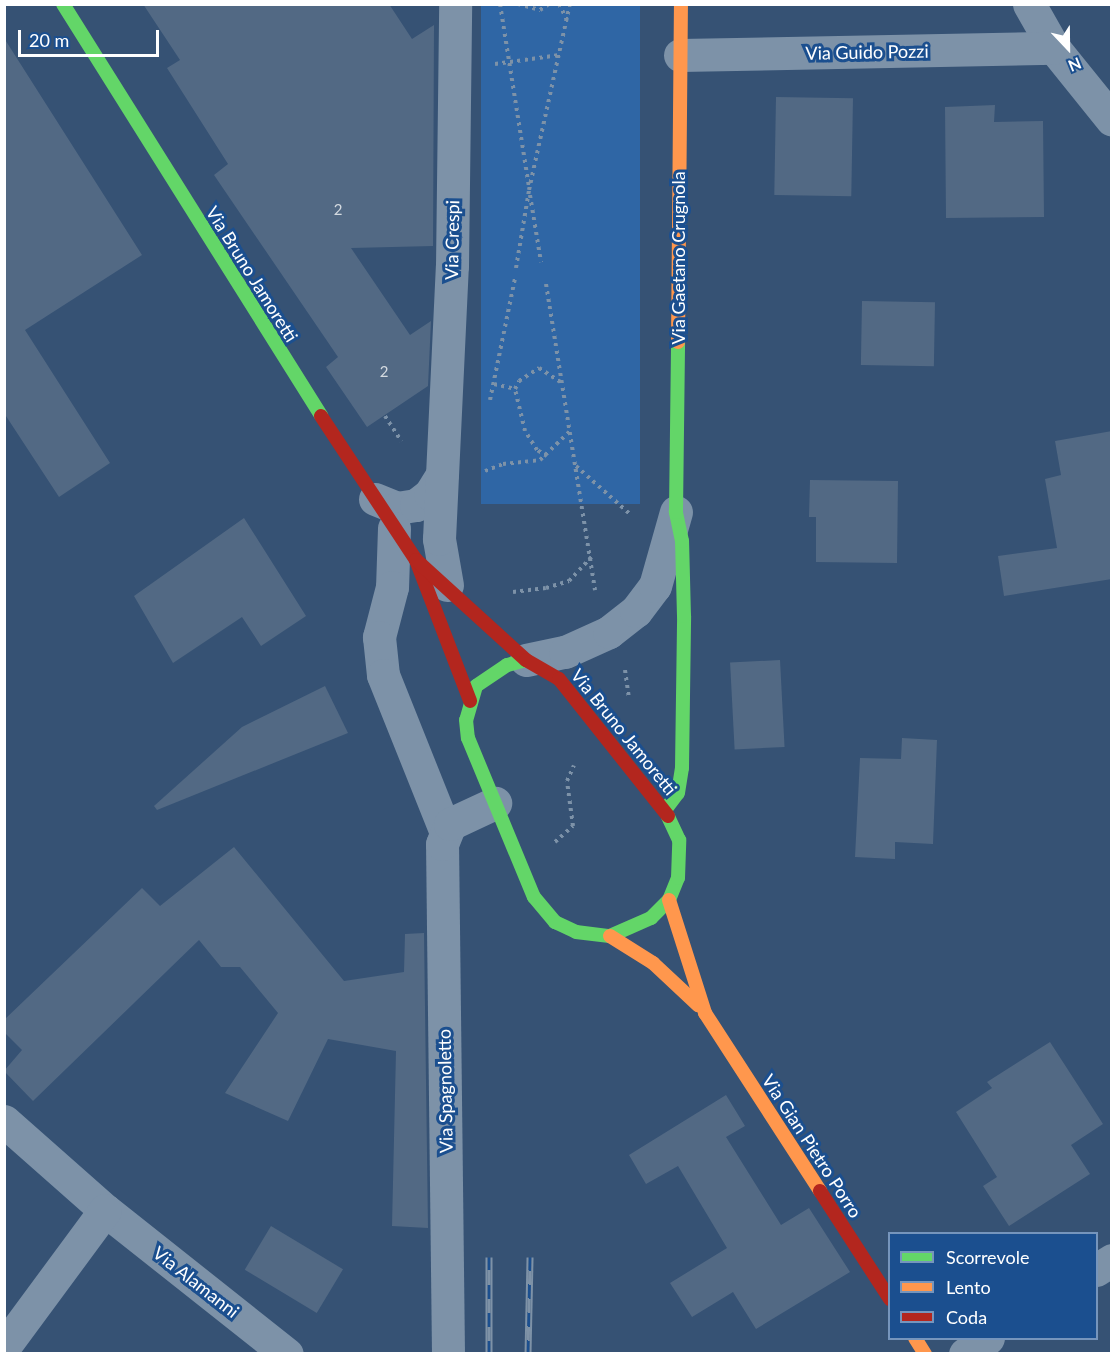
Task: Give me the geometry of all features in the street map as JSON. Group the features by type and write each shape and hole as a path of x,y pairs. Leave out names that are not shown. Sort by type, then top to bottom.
{"street":[{"name":"Via Bruno Jamoretti","path":"63,4 255,316 416,560 470,701 468,738 534,897 555,922 576,932 610,936"},
{"name":"Via Crespi","path":"447,585 439,539 452,266 455,4"},
{"name":"Via Gaetano Crugnola","path":"665,810 678,793 682,768 684,616 682,541 676,512 681,4"},
{"path":"1029,4 1054,48 1112,120"},
{"name":"Via Guido Pozzi","path":"680,55 1054,48"},
{"path":"375,499 397,508 416,506 430,494 442,475"},
{"name":"Via Gaetano Crugnola","path":"526,660 565,652 609,632 636,611 655,586 676,512"},
{"name":"Via Spagnoletto","path":"394,528 392,587 379,638 383,675 445,830 448,1353"},
{"name":"Via Bruno Jamoretti","path":"416,560 447,585 526,660 559,679 665,810 679,840 678,878 669,900"},
{"path":"470,701 476,686 489,675 526,660"},
{"path":"445,830 458,819 495,804"},
{"path":"610,936 651,918 669,900"},
{"name":"Via Gian Pietro Porro","path":"669,900 685,960 705,1013 888,1296"},
{"name":"Via Gian Pietro Porro","path":"610,936 653,963 705,1013"},
{"name":"Via Alamanni","path":"4,1121 105,1210 287,1353"},
{"path":"4,1347 105,1210"},
{"path":"1098,1269 1112,1260"},
{"path":"916,1340 925,1353"},
{"path":"964,1353 985,1340"}],"path":[{"path":"500,4 541,262"},
{"path":"518,4 540,10 549,4"},
{"path":"559,4 567,20"},
{"path":"516,268 529,190 570,4"},
{"path":"489,65 559,55"},
{"path":"488,406 515,278"},
{"path":"546,284 597,600"},
{"path":"547,456 537,450 525,430 515,389 519,381 539,368 562,383"},
{"path":"494,384 515,389"},
{"path":"476,473 503,464 532,464 547,456 570,431"},
{"path":"576,466 631,515"},
{"path":"507,599 520,589 546,588 569,581 591,557"},
{"path":"622,663 630,693 628,706"},
{"path":"547,846 566,836 573,826 567,781 581,756"}],"shaded area":[{"path":"481,5 640,5 640,504 481,504"}],"building":[{"path":"143,4 389,4 412,39 434,25 433,246 351,248 410,335 431,321 428,386 367,427 326,367 338,357 214,175 228,164 167,68 180,60"},
{"path":"4,38 142,255 25,330 110,463 59,497 4,413"},
{"path":"776,97 853,98 851,196 774,195"},
{"path":"995,105 994,122 1043,121 1044,217 946,218 945,107"},
{"path":"862,301 935,302 934,366 861,365"},
{"path":"1112,431 1112,579 1004,596 998,556 1057,548 1045,479 1061,475 1055,441"},
{"path":"810,480 898,481 897,563 816,562 816,517 809,517"},
{"path":"244,518 306,616 261,646 242,617 173,663 134,596"},
{"path":"780,660 785,747 735,749 730,663"},
{"path":"325,686 348,733 157,810 154,806 242,727"},
{"path":"902,738 937,740 933,844 895,842 895,859 855,857 860,758 901,759"},
{"path":"234,847 344,981 404,972 405,934 424,933 428,1228 392,1226 396,1051 328,1039 288,1121 225,1093 278,1013 240,967 221,967 199,940 33,1101 4,1071 22,1050 4,1032 4,1020 142,888 160,906"},
{"path":"1050,1042 1103,1124 1071,1145 1090,1174 1009,1226 983,1186 997,1177 956,1112 992,1088 987,1082"},
{"path":"726,1095 745,1126 726,1137 781,1225 809,1208 850,1272 756,1329 733,1292 692,1317 670,1283 727,1248 678,1166 646,1184 629,1155"},
{"path":"271,1226 343,1269 317,1313 245,1270"}],"railway":[{"path":"489,1257 489,1354"},
{"path":"528,1354 530,1257"}],"traffic: fast":[{"path":"63,4 321,416"},
{"path":"665,810 678,793 682,768 684,616 682,541 676,512 678,342"},
{"path":"526,660 507,665 476,686 466,720 468,738 534,897 555,922 576,932 610,936 651,918 669,900 678,878 679,840 668,816"}],"traffic: slow":[{"path":"678,342 681,4"},
{"path":"669,900 705,1013 820,1191"},
{"path":"610,936 653,963 698,1005"},
{"path":"916,1340 925,1354"}],"traffic: jam":[{"path":"321,416 416,560 470,701"},
{"path":"416,560 526,660 559,679 668,816"},
{"path":"820,1191 888,1296"}]}
